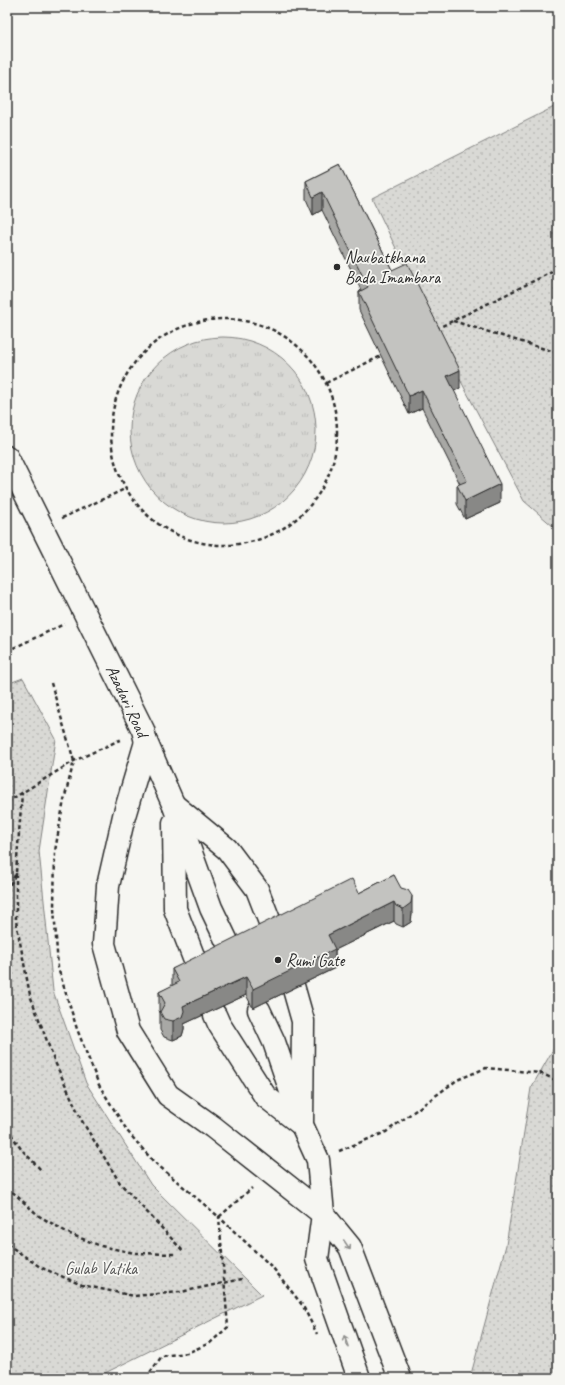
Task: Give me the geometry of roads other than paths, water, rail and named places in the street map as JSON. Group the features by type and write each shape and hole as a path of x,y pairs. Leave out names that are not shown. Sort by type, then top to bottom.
{"street":[{"name":"Azadari Road","path":"7,456 144,736 174,806 227,849 256,888 270,925"},
{"path":"144,736 108,886 104,944 128,1031 168,1095 213,1127 323,1214 350,1247 400,1378"},
{"path":"174,806 211,908 232,952"},
{"path":"174,806 175,909 197,966"},
{"path":"290,975 303,1022 304,1069 302,1125"},
{"path":"259,1010 274,1042 302,1125 318,1160 323,1214 317,1260 359,1378"},
{"path":"216,1015 219,1024 265,1096 302,1125"}],"place":[{"name":"Naubatkhana Bada Imambara","path":"337,267"},
{"name":"Rumi Gate","path":"278,960"}],"park label":[{"name":"Gulab Vatika","path":"101,1268"}]}
